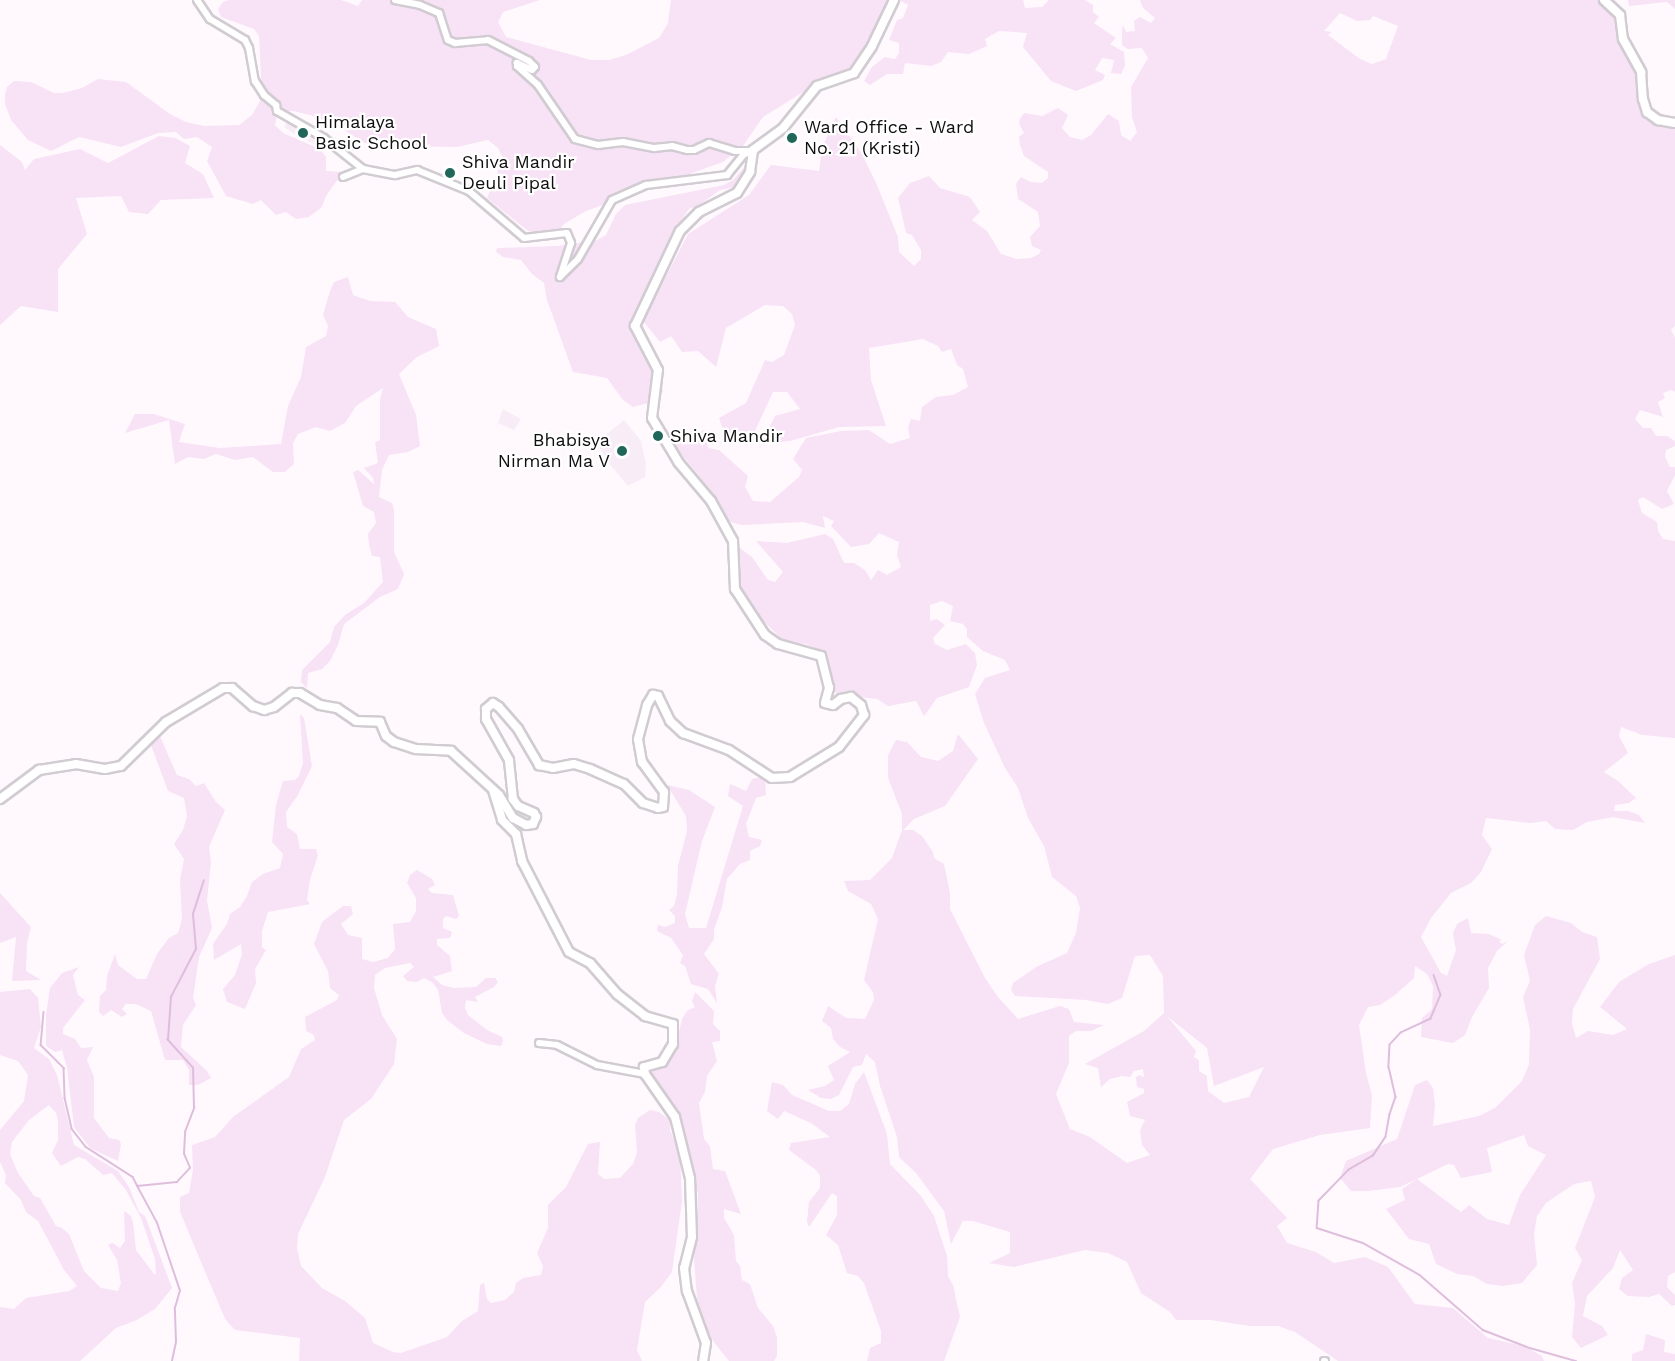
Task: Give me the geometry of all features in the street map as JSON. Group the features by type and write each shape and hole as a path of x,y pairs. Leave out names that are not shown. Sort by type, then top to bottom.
{"main road":[{"path":"1604,0 1620,15 1623,39 1641,72 1643,99 1647,112 1658,120 1675,123"}],"street":[{"path":"197,0 210,19 244,40 252,58 255,81 264,95 276,105 277,111 311,129 363,169 395,175 407,171 429,173 469,191 524,238 567,233 571,243 560,277 578,259 612,200 646,185 727,175 751,150 783,128 818,86 854,73 872,46 894,0"},
{"path":"395,0 420,5 439,13 448,40 455,43 489,40 529,61 535,67 532,70 517,63 517,66 538,85 574,139 594,145 623,142 654,148 672,146 694,150 709,143 735,151 751,150"},
{"path":"0,799 39,770 76,765 105,769 121,766 166,722 215,690 227,687 259,709 271,708 297,692 320,705 337,708 356,721 378,721 387,738 394,742 416,749 447,750 456,753 477,778 492,789 516,821 526,825 535,822 534,813 518,806 513,799 509,760 486,719 486,709 493,703 497,704 518,729 533,760 538,765 549,768 578,765 624,784 646,805 663,807 664,792 642,762 638,739 647,705 653,695 658,696 670,721 683,733 729,750 772,778 781,780 790,777 839,747 864,715 861,705 851,697 841,699 833,705 825,703 830,688 821,656 778,644 765,635 735,589 733,541 711,501 680,463 652,418 658,370 634,326 680,231 699,212 737,193 750,172 751,150"},
{"path":"343,177 363,169"},
{"path":"492,789 502,820 516,834 522,861 569,952 590,963 617,994 645,1016 673,1024 673,1044 662,1062 645,1067 645,1074 675,1117 690,1178 692,1237 684,1268 687,1291 706,1343 703,1361"},
{"path":"539,1043 557,1045 597,1065 645,1074"}],"shaded area":[{"path":"229,0 341,0 358,6 362,0 540,0 503,12 498,22 506,37 591,60 609,60 626,55 659,38 668,23 671,0 893,0 862,58 845,73 826,78 763,117 743,146 723,162 586,211 564,224 560,229 542,235 528,231 487,198 503,158 498,148 488,140 457,147 382,146 365,143 336,125 310,115 293,111 278,111 275,125 283,133 320,149 326,157 326,171 343,172 326,196 322,207 309,217 296,219 286,212 276,215 261,200 253,204 226,196 207,161 212,147 197,137 184,139 176,132 158,133 121,147 79,137 51,151 28,140 11,120 5,104 5,95 7,87 14,81 31,82 54,93 63,93 82,88 98,79 126,82 170,114 186,122 204,126 239,125 252,115 262,97 259,36 254,29 221,17 218,9 223,2"},
{"path":"899,0 1023,0 1025,8 1042,7 1049,0 1085,0 1093,5 1093,12 1099,17 1094,23 1116,38 1110,44 1124,52 1125,65 1121,74 1111,73 1114,60 1102,58 1095,70 1105,75 1103,80 1076,91 1051,81 1023,47 1027,33 999,31 985,39 987,46 969,54 948,52 941,62 931,66 905,63 903,74 887,74 870,85 864,81 872,67 885,57 895,59 899,53 899,43 889,40 897,20 903,18 908,5"},
{"path":"1140,0 1597,0 1618,14 1641,76 1637,98 1653,122 1675,122 1675,326 1671,330 1675,337 1675,392 1671,390 1663,393 1665,398 1658,402 1663,417 1640,410 1635,419 1643,428 1651,428 1656,436 1667,436 1675,441 1675,446 1666,450 1665,457 1670,467 1675,467 1675,475 1667,491 1674,504 1662,509 1643,497 1638,500 1642,513 1657,522 1658,531 1663,539 1675,541 1675,738 1642,735 1621,727 1619,736 1628,753 1604,772 1618,781 1636,798 1629,803 1615,805 1614,811 1628,811 1639,815 1645,823 1613,817 1587,822 1573,830 1555,829 1546,821 1531,823 1486,818 1482,835 1492,849 1481,872 1471,883 1451,893 1431,918 1421,937 1441,973 1447,976 1456,950 1453,933 1457,924 1468,918 1471,933 1489,934 1502,940 1499,941 1502,944 1508,941 1497,951 1488,968 1489,988 1472,1017 1465,1035 1453,1043 1421,1037 1422,1018 1432,1009 1433,986 1427,974 1415,966 1414,978 1380,1005 1368,1007 1359,1025 1366,1073 1372,1095 1370,1128 1320,1135 1273,1149 1250,1179 1287,1218 1277,1226 1287,1243 1316,1252 1334,1263 1365,1257 1388,1267 1415,1304 1453,1308 1488,1338 1524,1346 1542,1356 1544,1361 1338,1361 1295,1332 1278,1326 1250,1326 1210,1320 1176,1320 1170,1312 1141,1293 1127,1262 1108,1253 1085,1250 1014,1267 989,1263 1010,1253 1010,1232 973,1221 963,1221 951,1244 944,1211 916,1173 899,1157 897,1137 880,1086 875,1062 866,1054 862,1065 853,1067 839,1095 831,1099 821,1098 808,1090 825,1086 834,1080 828,1066 850,1052 840,1047 833,1039 831,1028 822,1021 828,1006 846,1018 865,1019 874,1000 873,992 864,980 878,919 871,904 848,891 844,881 870,880 892,858 902,830 902,814 888,778 888,755 896,740 907,742 921,757 938,761 953,751 958,734 978,759 945,806 914,819 903,830 913,830 922,836 933,852 934,858 944,864 950,893 950,909 985,978 1018,1019 1060,1006 1069,1009 1074,1022 1104,1025 1091,1031 1076,1031 1069,1036 1069,1063 1056,1094 1070,1129 1090,1137 1127,1163 1150,1155 1142,1145 1140,1130 1145,1120 1130,1116 1127,1102 1144,1093 1144,1089 1137,1087 1136,1078 1138,1075 1144,1077 1143,1069 1134,1071 1130,1077 1110,1079 1101,1087 1098,1068 1085,1064 1144,1031 1164,1013 1163,976 1150,955 1135,956 1122,998 1108,1004 1086,1000 1015,996 1011,990 1013,983 1036,967 1067,953 1076,933 1080,908 1076,896 1052,877 1044,846 1028,818 1018,788 1005,768 984,723 975,694 985,678 1010,670 1005,660 983,651 967,637 967,629 963,624 950,621 953,606 942,601 930,605 930,621 937,619 945,625 933,638 935,644 947,650 966,644 975,653 977,665 969,687 937,698 924,716 916,701 888,706 877,699 859,697 851,690 838,694 833,690 827,654 806,644 785,642 756,614 734,581 733,543 752,557 768,580 775,582 783,572 756,541 787,543 825,534 833,539 844,563 854,563 865,570 871,580 878,570 887,575 901,567 897,555 899,542 879,533 869,544 851,547 831,526 834,521 823,516 825,528 803,522 742,525 728,521 711,491 675,446 675,439 705,430 708,448 719,450 748,476 745,487 753,501 770,502 799,477 802,470 793,459 806,438 841,431 869,430 890,444 910,438 908,428 911,419 920,421 922,407 936,397 953,395 968,387 963,369 957,365 951,349 942,352 938,346 923,339 869,348 871,380 886,426 839,427 790,441 769,443 767,432 775,416 800,409 787,392 773,392 755,431 727,441 719,418 746,403 765,360 772,362 784,355 795,325 792,314 783,306 765,305 726,328 716,367 698,351 682,352 671,336 660,342 643,321 688,234 749,195 771,165 819,171 822,148 836,117 862,154 877,185 898,237 899,252 914,266 921,259 921,250 912,235 906,233 898,198 910,183 929,176 940,188 970,197 980,212 972,220 987,231 1001,254 1017,259 1031,258 1039,254 1041,250 1032,246 1030,237 1040,226 1038,212 1018,199 1016,184 1021,177 1031,182 1042,183 1048,178 1048,172 1024,156 1019,137 1024,133 1019,124 1020,119 1024,113 1042,116 1058,108 1068,115 1062,128 1070,137 1082,140 1091,135 1108,114 1119,121 1121,135 1130,141 1137,132 1132,117 1131,87 1148,58 1142,48 1128,49 1122,45 1122,31 1123,25 1126,32 1135,31 1134,21 1140,17 1151,23 1155,18 1143,8","holes":["1340,13 1357,21 1370,20 1373,16 1398,26 1386,59 1372,64 1360,59 1328,35 1332,32 1324,31","1167,1016 1207,1048 1214,1086 1264,1067 1249,1097 1224,1103 1208,1091 1207,1076 1199,1071 1199,1060 1194,1057 1196,1051"]},
{"path":"1628,0 1675,0 1675,9 1667,2 1629,6"},
{"name":"Himalaya Basic School","path":"289,119 323,140 316,145 303,139 284,127"},
{"path":"159,136 175,138 190,146 185,163 203,174 214,198 161,200 148,214 129,212 121,196 76,198 87,234 58,269 58,312 21,306 0,325 0,145 22,162 25,170 34,159 80,149 108,163"},
{"path":"748,163 751,174 746,185 720,190 699,205 689,209 671,235 630,325 637,342 653,357 660,369 663,391 660,400 633,407 623,400 607,378 573,372 547,300 544,283 532,274 521,260 503,257 496,252 497,248 558,246 597,240 606,235 616,214 625,205 724,185 733,180"},
{"path":"348,277 353,295 370,301 395,302 408,317 436,329 439,346 417,357 399,374 416,415 420,446 408,452 389,455 382,470 379,497 392,503 394,552 404,574 398,589 380,597 344,624 338,645 330,661 322,669 308,673 307,688 301,682 302,670 330,642 334,627 345,615 364,603 383,582 380,557 372,556 369,545 368,534 376,523 374,512 363,506 353,472 358,470 374,484 373,478 364,468 378,463 375,442 380,440 380,399 383,388 356,406 345,423 330,431 316,427 298,434 293,443 294,464 285,472 273,472 253,457 235,460 216,454 204,459 188,457 175,464 169,420 125,433 135,414 154,414 185,424 179,442 220,448 281,444 288,406 301,377 306,347 326,336 328,326 323,315 330,291 334,282"},
{"path":"503,409 521,419 514,430 498,423"},
{"name":"Bhabisya Nirman Ma V","path":"624,420 641,441 646,464 645,477 628,486 607,461 597,442"},
{"path":"300,714 304,718 312,766 298,795 286,812 287,827 297,834 300,849 316,849 318,855 310,880 307,900 310,904 268,912 262,931 262,947 266,950 255,969 256,983 245,1009 227,1002 223,989 235,975 242,954 241,944 214,960 213,944 227,924 230,914 240,907 247,896 252,882 263,874 280,868 283,854 272,842 276,805 283,781 295,780 299,776 303,763"},
{"path":"160,736 177,775 189,779 196,786 204,783 216,802 225,810 209,847 211,861 207,901 212,928 199,957 193,998 196,1005 183,1025 181,1047 207,1071 211,1078 198,1085 189,1085 189,1070 183,1060 165,1060 151,1011 136,1004 126,1004 122,1009 127,1014 122,1017 111,1010 103,1016 99,1012 100,996 106,990 107,976 115,954 118,965 137,979 146,979 157,954 169,938 178,933 182,919 180,880 184,859 174,844 183,830 187,816 184,798 168,791 151,745"},
{"path":"765,776 766,795 756,798 746,824 749,837 762,840 760,846 750,851 750,860 740,864 727,879 722,907 714,930 714,939 704,954 719,974 715,986 717,1003 708,989 691,984 685,966 680,963 683,955 671,938 657,931 658,925 665,927 675,923 675,916 669,910 674,906 677,895 678,866 687,831 686,816 667,785 689,790 715,807 702,841 685,914 689,928 706,928 743,806 728,796 730,784 746,791 752,779"},
{"path":"417,870 432,879 435,885 428,889 432,893 453,895 459,916 456,919 446,916 443,919 443,928 452,932 450,938 437,939 437,945 450,956 452,971 433,977 442,985 454,988 476,987 486,978 495,978 498,982 494,987 475,997 478,1002 466,1000 465,1008 468,1015 487,1030 502,1037 503,1041 501,1046 487,1044 464,1033 447,1020 442,1013 438,990 432,982 424,978 417,982 407,981 403,976 414,967 410,963 385,968 375,975 374,988 382,1015 397,1039 394,1064 371,1099 344,1120 325,1177 298,1234 297,1248 301,1266 322,1288 345,1301 365,1318 373,1343 401,1353 447,1337 462,1321 478,1311 480,1285 484,1283 487,1299 491,1303 505,1300 514,1292 516,1283 523,1278 541,1275 543,1266 537,1253 548,1228 548,1205 566,1187 588,1144 600,1142 598,1174 604,1179 620,1178 633,1164 637,1152 635,1125 638,1118 650,1110 659,1112 671,1121 670,1130 680,1155 682,1201 672,1272 645,1302 637,1350 642,1361 299,1361 300,1338 235,1330 225,1319 180,1212 180,1197 189,1193 193,1170 192,1145 215,1137 233,1117 289,1077 301,1049 315,1040 314,1035 306,1031 305,1017 337,1000 339,995 330,988 328,971 314,944 322,922 343,906 351,906 353,914 341,924 348,935 362,938 362,959 373,962 388,958 395,949 393,924 410,922 416,911 416,898 407,883 410,875"},
{"path":"0,893 31,927 27,943 26,971 41,980 12,981 16,937 0,943"},
{"path":"1546,916 1571,923 1582,932 1597,937 1600,959 1573,1009 1572,1024 1576,1038 1588,1031 1613,1035 1627,1029 1600,1007 1619,982 1649,964 1675,955 1675,1272 1668,1276 1667,1287 1675,1295 1675,1305 1672,1306 1659,1294 1649,1297 1628,1296 1619,1289 1622,1278 1633,1270 1620,1250 1613,1268 1587,1296 1583,1316 1602,1326 1608,1335 1581,1348 1572,1337 1575,1304 1572,1283 1582,1260 1575,1248 1595,1197 1591,1181 1574,1184 1546,1203 1537,1216 1534,1234 1537,1265 1522,1283 1503,1286 1487,1284 1473,1276 1457,1274 1436,1264 1429,1244 1409,1239 1386,1209 1405,1200 1402,1189 1417,1179 1461,1212 1469,1205 1487,1219 1509,1225 1520,1195 1546,1155 1528,1146 1524,1135 1487,1148 1492,1172 1461,1178 1454,1165 1448,1164 1400,1187 1368,1191 1351,1191 1340,1178 1346,1161 1397,1139 1415,1085 1427,1080 1433,1088 1435,1106 1433,1126 1479,1116 1495,1108 1522,1081 1529,1064 1530,1030 1523,997 1530,981 1524,955 1535,925"},
{"path":"79,967 73,975 78,995 85,1000 63,1028 63,1034 75,1039 81,1048 93,1047 87,1060 94,1077 94,1118 109,1138 119,1140 121,1144 118,1161 90,1148 74,1127 67,1068 62,1050 55,1052 46,1046 46,1015 50,988 62,973"},
{"path":"30,989 38,998 41,1027 34,1048 49,1059 57,1075 74,1145 118,1171 129,1187 139,1212 145,1216 172,1288 155,1309 137,1320 116,1328 80,1361 0,1361 0,1307 14,1309 26,1298 69,1291 77,1286 64,1270 38,1221 26,1212 21,1200 5,1183 6,1175 0,1162 0,1130 24,1101 28,1075 18,1061 0,1055 0,992","holes":["49,1105 56,1113 58,1140 52,1153 61,1166 78,1157 85,1159 103,1175 112,1173 126,1190 141,1218 155,1259 156,1274 136,1250 133,1222 131,1216 124,1211 125,1241 120,1248 112,1243 108,1245 117,1260 121,1283 118,1291 101,1288 84,1271 69,1234 56,1226 40,1198 34,1196 18,1173 10,1154 12,1142 29,1120"]},
{"path":"695,992 714,1011 713,1024 720,1031 720,1041 712,1042 717,1061 707,1076 705,1092 699,1103 704,1139 710,1146 713,1169 725,1171 741,1214 724,1209 724,1218 734,1235 736,1261 740,1266 742,1280 750,1284 758,1308 773,1326 777,1337 777,1356 774,1361 729,1361 713,1341 698,1311 694,1259 698,1193 686,1157 680,1120 668,1097 656,1085 651,1069 663,1065 677,1040 682,1019 687,1011 695,1007 692,1001"},
{"path":"864,1072 887,1134 890,1164 921,1196 934,1216 947,1256 948,1276 953,1285 960,1317 944,1361 867,1361 870,1348 881,1343 881,1331 864,1283 858,1276 847,1273 838,1245 826,1235 837,1215 837,1196 832,1193 809,1227 807,1222 809,1202 820,1188 820,1176 816,1170 789,1150 791,1143 830,1137 811,1123 784,1111 778,1119 767,1111 772,1082 783,1085 792,1095 829,1111 840,1111 849,1104 855,1084"},
{"path":"1646,1334 1665,1340 1664,1352 1675,1354 1675,1361 1632,1361 1632,1354 1643,1350"}],"waterway":[{"path":"172,1361 176,1342 175,1308 180,1291 157,1223 137,1186 177,1182 190,1168 184,1154 185,1132 194,1108 193,1068 168,1040 171,997 196,949 193,914 204,881"},
{"path":"1434,975 1441,995 1431,1019 1401,1033 1390,1045 1389,1067 1396,1097 1386,1137 1373,1156 1349,1170 1319,1201 1317,1228 1363,1243 1420,1275 1483,1330 1530,1348 1576,1361"},
{"path":"44,1012 41,1045 64,1068 65,1098 72,1129 86,1147 133,1177 137,1185"}],"place":[{"name":"Himalaya Basic School","path":"303,133"},
{"name":"Ward Office - Ward No. 21 (Kristi)","path":"792,138"},
{"name":"Shiva Mandir Deuli Pipal","path":"450,173"},
{"name":"Shiva Mandir","path":"658,436"},
{"name":"Bhabisya Nirman Ma V","path":"622,451"}]}
